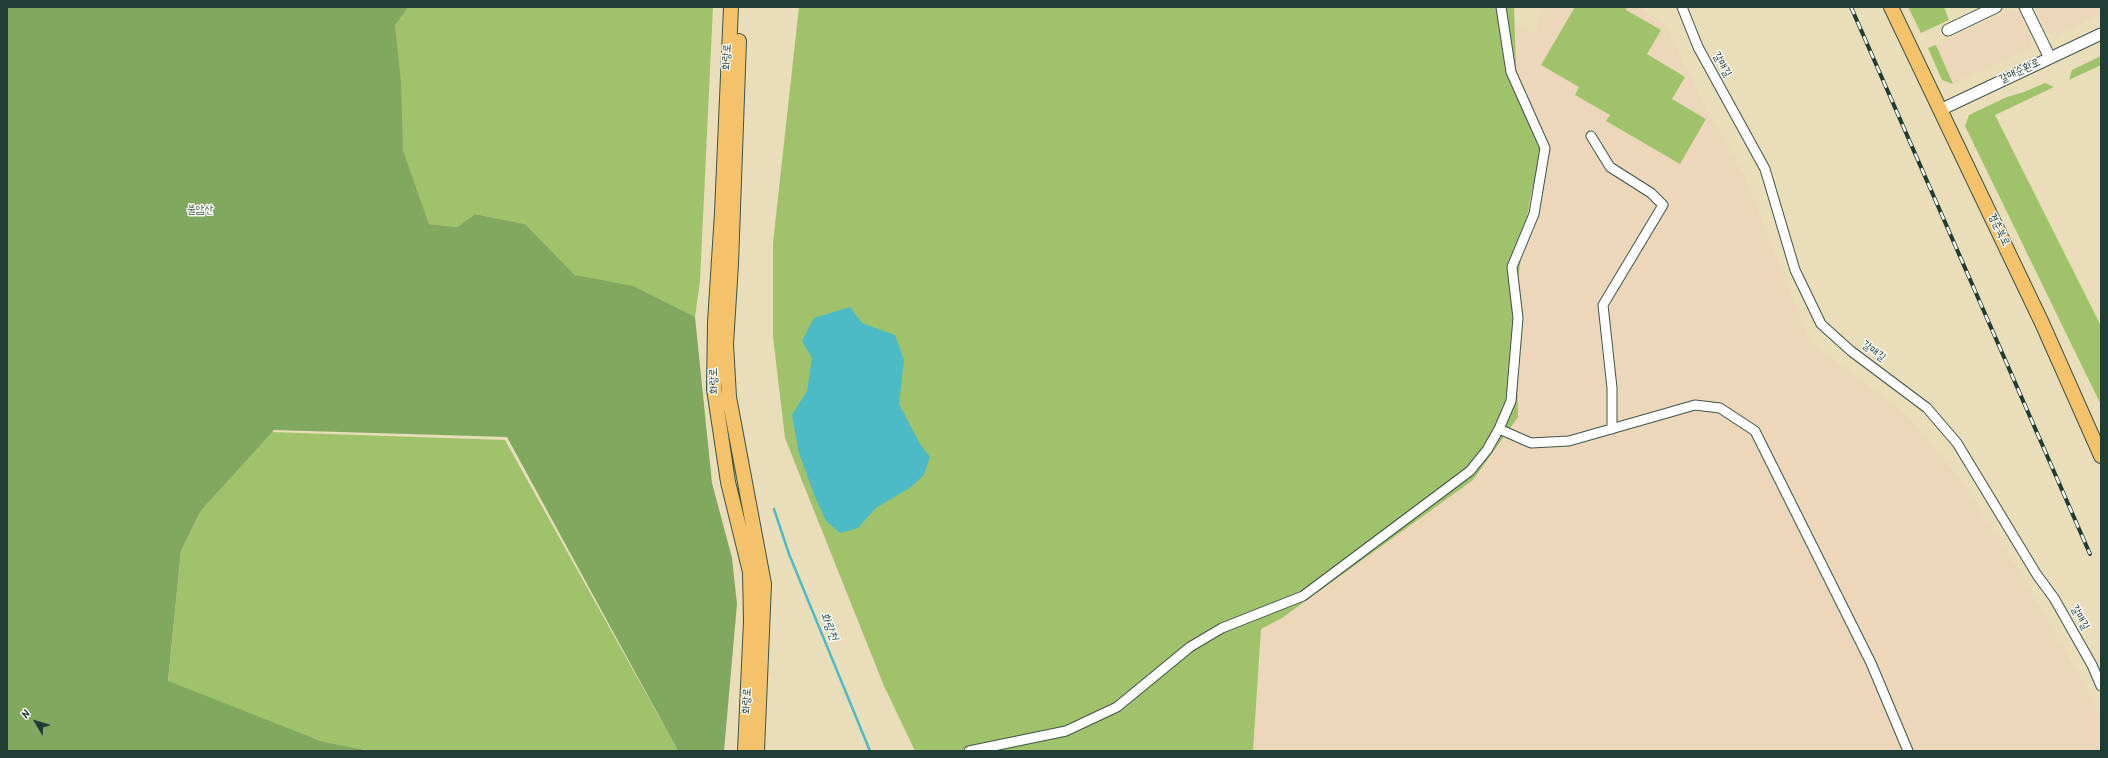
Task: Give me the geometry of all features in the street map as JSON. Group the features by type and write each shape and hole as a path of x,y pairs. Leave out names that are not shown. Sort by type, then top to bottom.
{"main road":[{"name":"화랑로","path":"731,7 722,212 714,322 714,389 728,482 750,572 751,621 745,751"},
{"name":"화랑로","path":"740,7 731,264 726,344 730,404 764,584 756,751"},
{"name":"경춘북로","path":"1891,7 2042,323 2101,456"}],"street":[{"path":"968,751 1066,731 1117,707 1190,647 1222,628 1302,596 1470,471 1487,450 1499,429 1511,401 1518,318 1512,267 1534,214 1545,148 1511,72 1501,7"},
{"name":"갈매길","path":"1682,7 1698,48 1765,169 1795,270 1821,324 1851,351 1927,408 1957,443 2037,575 2054,598 2092,665 2101,686"},
{"path":"1948,30 1996,7"},
{"path":"2025,7 2050,58"},
{"name":"갈매순환로","path":"1940,110 2101,34"},
{"path":"1591,136 1610,167 1651,193 1663,205 1603,305 1612,388 1612,429"},
{"path":"1499,429 1531,443 1569,441 1695,404 1720,408 1755,431 1871,663 1908,751"}],"shaded area":[{"path":"1542,7 1640,7 1666,26 1710,116 1744,175 1810,342 1905,413 1958,476 2018,569 2089,693 2101,720 2101,751 1253,751 1261,629 1282,618 1473,480 1516,323 1518,279 1530,199 1541,150 1517,97 1514,24 1536,33"},
{"path":"2035,7 2101,7 2101,14 2056,36 2047,33"},
{"path":"2010,10 2019,13 2032,40 2029,49 1953,84 1936,45"}],"green space":[{"name":"불암산","path":"7,7 408,7 395,25 401,83 403,151 429,224 457,227 475,214 525,224 575,275 633,286 695,317 712,483 732,558 737,604 724,751 678,751 507,437 274,430 199,514 181,551 168,681 321,741 370,751 7,751"},
{"path":"381,7 713,7 700,281 695,317 575,275 525,224 475,214 457,227 429,224 404,160"},
{"path":"799,7 1514,7 1517,97 1541,150 1530,199 1518,279 1516,323 1518,417 1473,480 1282,618 1261,629 1253,751 915,751 884,686 785,438 773,337 773,243"},
{"path":"1575,7 1627,7 1626,10 1661,30 1647,54 1685,77 1672,99 1706,119 1680,164 1606,121 1610,115 1575,95 1579,87 1541,65"},
{"path":"1908,7 1944,7 1949,20 1921,33"},
{"path":"1936,45 1953,84 1942,80 1928,48"},
{"path":"2101,56 2101,65 2069,80 2072,70"},
{"path":"2045,83 2054,87 1995,115 2101,326 2101,405 1965,126 1969,115 2007,97"},
{"path":"271,432 505,440 678,751 370,751 321,741 168,682 181,551 199,514"}],"water":[{"path":"850,307 862,323 895,335 904,360 899,404 920,444 930,457 924,475 911,487 876,508 858,528 840,533 826,521 815,497 799,453 792,415 807,391 812,358 802,341 814,318"}],"waterway":[{"name":"화랑천","path":"774,509 789,554 870,751"}],"railway":[{"path":"1851,7 2090,554"}]}
